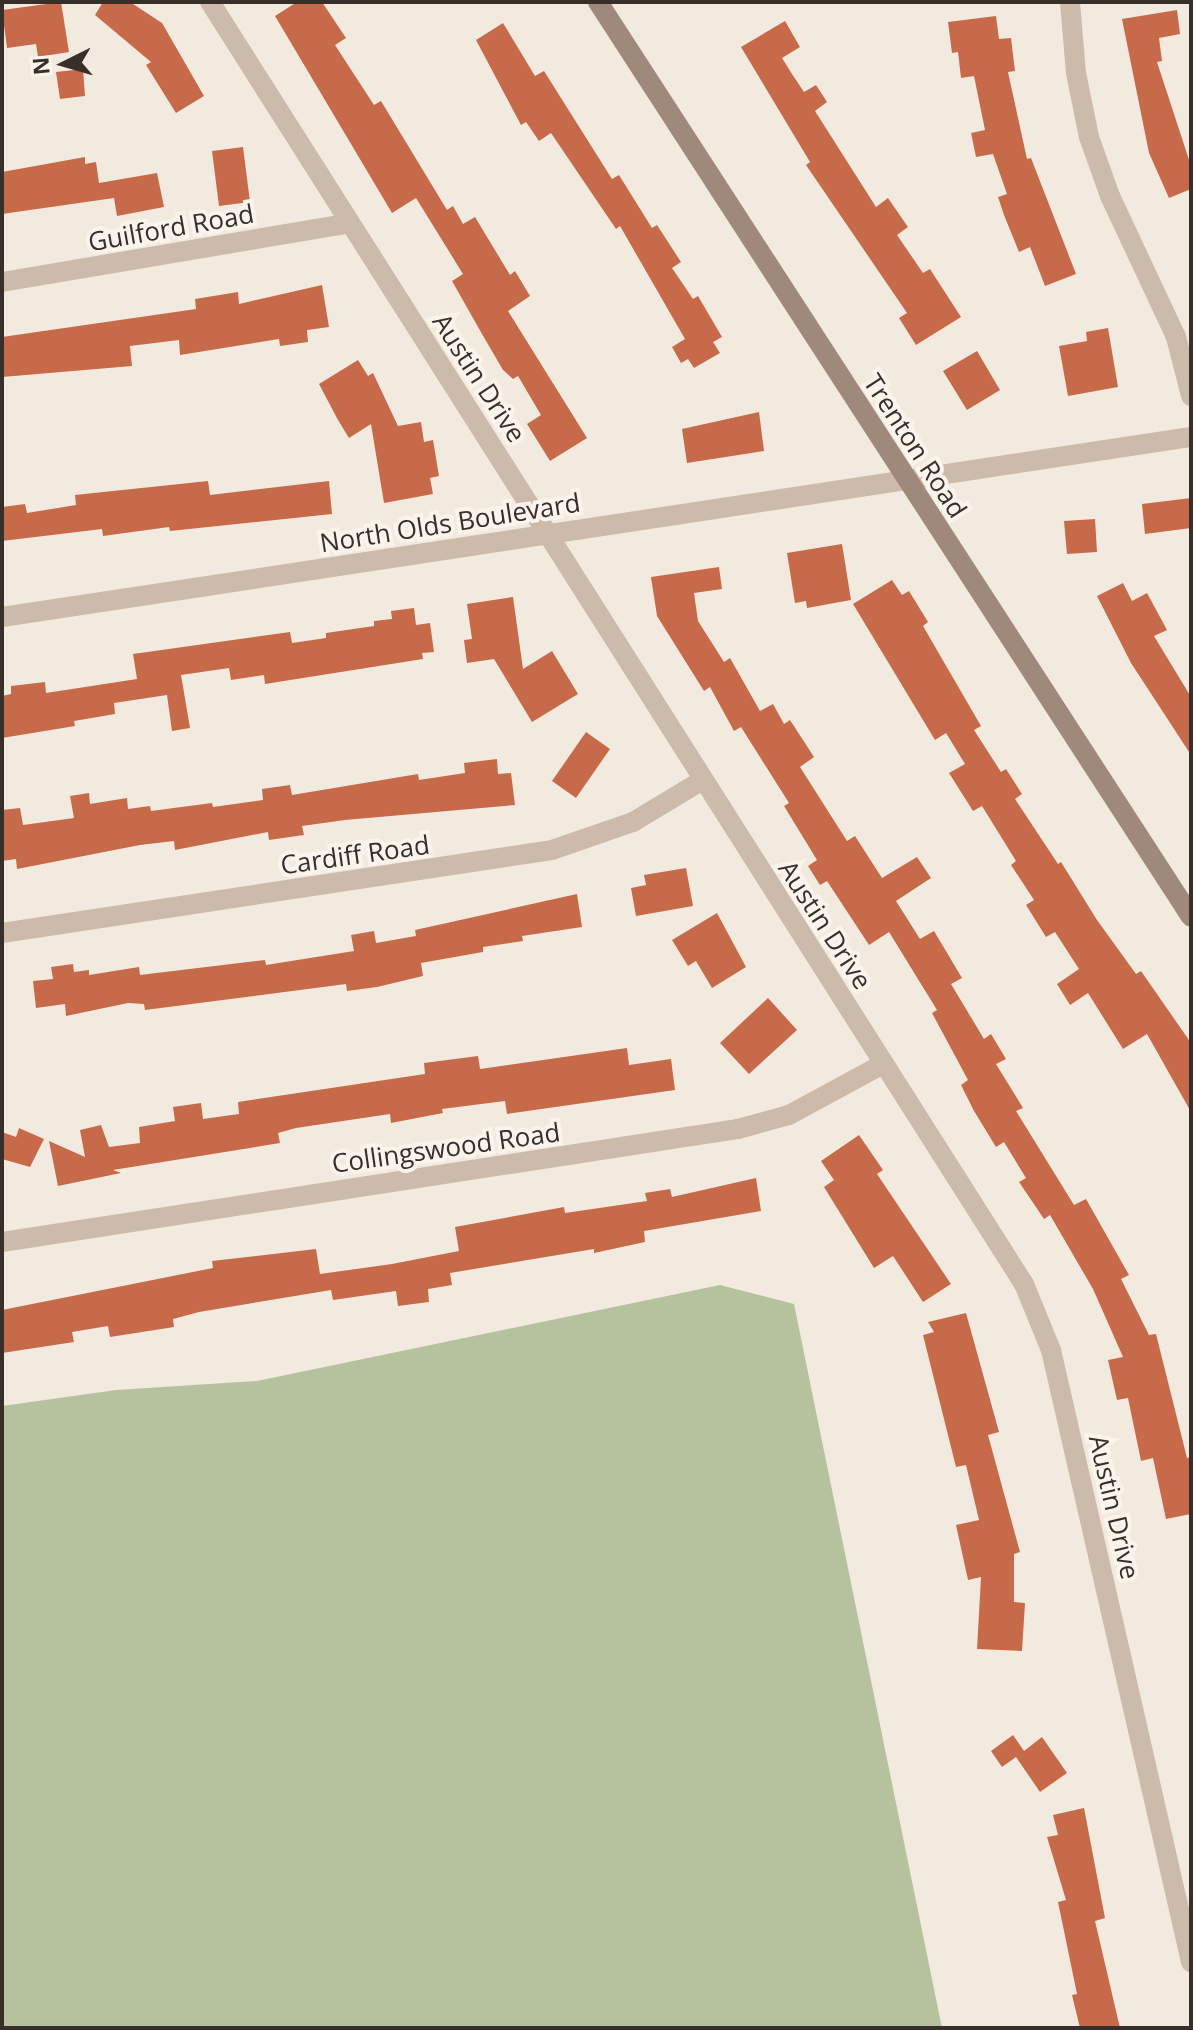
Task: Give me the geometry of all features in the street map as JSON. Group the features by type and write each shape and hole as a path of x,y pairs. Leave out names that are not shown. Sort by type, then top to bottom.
{"main road":[{"name":"Trenton Road","path":"598,2 905,481 1191,917"}],"street":[{"name":"Austin Drive","path":"210,2 701,781 1024,1284 1051,1350 1191,1962"},
{"path":"1070,2 1076,73 1089,137 1110,196 1176,337 1191,396"},
{"name":"Guilford Road","path":"2,282 349,223"},
{"name":"North Olds Boulevard","path":"2,617 1191,437"},
{"name":"Cardiff Road","path":"2,933 552,850 633,822 701,781"},
{"name":"Collingswood Road","path":"2,1242 738,1129 789,1115 883,1064"}],"green space":[{"path":"720,1285 794,1304 942,2028 2,2028 2,1406 116,1390 257,1381"}],"building":[{"path":"61,2 69,52 38,57 36,44 7,48 2,10"},
{"path":"103,2 130,2 162,23 204,96 176,113 146,65 151,62 95,15"},
{"path":"297,2 322,2 346,38 335,45 374,105 381,101 447,210 453,206 463,224 475,217 510,275 515,271 530,296 508,311 587,438 550,461 527,424 541,415 518,376 513,379 503,370 452,281 463,274 416,198 392,213 275,16"},
{"path":"1177,10 1180,34 1159,38 1162,61 1157,62 1191,166 1191,189 1169,198 1149,153 1122,19"},
{"path":"996,16 999,39 1011,38 1015,71 1008,72 1027,159 1031,158 1076,274 1045,286 1030,247 1019,252 1004,215 998,197 1007,194 993,154 976,157 971,133 985,130 974,76 961,78 958,52 952,53 948,22"},
{"path":"785,21 800,47 782,58 804,92 816,85 827,102 815,111 876,207 888,198 908,227 897,235 923,273 930,269 961,317 916,345 899,318 907,313 806,165 810,162 741,47"},
{"path":"503,23 535,76 544,71 612,179 619,175 652,228 657,225 681,262 672,268 693,299 698,296 722,337 713,342 720,353 694,368 688,359 681,363 672,347 685,339 620,226 616,229 551,133 539,141 526,122 521,125 476,40"},
{"path":"83,69 85,96 60,99 56,72"},
{"path":"243,147 250,202 219,206 212,151"},
{"path":"85,157 85,164 96,162 99,183 157,173 164,207 117,216 114,198 2,214 2,172"},
{"path":"322,285 329,327 307,330 308,342 280,346 279,339 180,355 179,340 130,346 132,366 2,377 2,337 196,309 195,299 238,292 239,304"},
{"path":"1108,328 1118,387 1068,396 1059,346 1087,341 1086,332"},
{"path":"977,351 1000,390 967,410 943,371"},
{"path":"358,360 368,376 373,373 398,426 421,422 424,442 433,440 439,476 430,478 433,494 384,503 371,424 349,438 319,384"},
{"path":"759,412 764,451 687,463 682,429"},
{"path":"208,481 210,495 329,481 332,514 170,531 169,527 103,536 102,529 2,541 2,507 25,504 27,513 76,505 75,495"},
{"path":"1191,498 1191,528 1145,534 1142,504"},
{"path":"1095,519 1097,552 1067,554 1064,521"},
{"path":"842,544 851,600 807,608 806,601 795,603 787,553"},
{"path":"719,567 722,589 694,593 698,621 724,662 730,658 760,711 773,704 784,724 790,720 814,757 800,767 847,841 855,836 882,878 917,857 931,878 896,901 920,939 934,931 962,978 951,984 984,1039 991,1034 1006,1059 996,1064 1023,1108 1016,1111 1074,1205 1086,1199 1129,1275 1121,1279 1149,1335 1156,1334 1187,1458 1191,1457 1191,1514 1166,1519 1153,1458 1141,1461 1128,1398 1117,1400 1108,1360 1123,1357 1093,1289 1050,1215 1044,1219 1019,1182 1026,1178 1004,1142 996,1147 974,1111 961,1085 968,1080 932,1013 937,1010 889,932 869,945 827,881 820,885 808,866 817,860 784,806 789,803 741,727 734,731 710,687 704,691 657,616 651,577"},
{"path":"892,580 902,595 909,591 928,622 923,626 981,726 974,730 1001,772 1006,769 1022,794 1015,799 1058,864 1061,862 1097,920 1136,974 1141,971 1191,1043 1191,1112 1147,1034 1123,1049 1088,993 1070,1005 1057,984 1079,969 1055,932 1046,937 1026,905 1034,900 1011,865 1016,861 982,806 973,811 949,773 965,764 946,733 935,740 853,604"},
{"path":"1123,583 1132,601 1147,593 1167,630 1154,636 1191,697 1191,755 1131,663 1097,596"},
{"path":"513,597 523,669 552,651 578,694 532,722 494,659 467,663 464,640 472,639 467,604"},
{"path":"414,608 416,625 430,623 434,652 422,653 423,659 265,684 264,675 231,680 229,668 181,675 190,728 172,731 167,695 114,703 115,714 74,721 75,726 2,738 2,696 11,694 11,686 45,682 46,693 137,679 133,654 290,632 292,643 326,638 326,633 374,626 374,621 392,619 391,611"},
{"path":"586,732 610,749 576,798 552,781"},
{"path":"497,759 498,774 511,773 515,805 302,826 304,835 269,840 268,832 175,850 174,841 140,845 17,869 16,859 2,861 2,810 20,808 23,825 74,818 70,796 89,793 90,804 127,798 128,809 150,806 151,811 212,803 213,807 263,800 262,789 290,785 292,795 418,774 419,780 465,773 464,763"},
{"path":"686,868 693,906 636,916 631,888 646,885 644,875"},
{"path":"577,894 582,927 522,936 523,941 483,947 483,952 421,963 423,976 377,987 347,991 346,984 145,1010 144,1004 128,1003 66,1016 65,1004 36,1008 33,981 53,979 51,967 73,964 74,972 89,970 89,975 139,967 140,975 265,960 266,965 354,951 351,935 374,931 376,943 416,936 415,930"},
{"path":"717,913 746,967 712,988 696,961 688,966 672,940"},
{"path":"768,998 797,1030 749,1074 720,1043"},
{"path":"627,1048 629,1065 671,1059 675,1090 507,1114 505,1101 442,1109 443,1113 391,1123 390,1114 296,1128 278,1133 280,1143 113,1170 121,1173 58,1186 49,1141 85,1157 80,1130 101,1125 109,1147 140,1143 139,1127 175,1121 173,1107 201,1103 203,1119 239,1114 238,1102 425,1074 424,1063 478,1056 480,1069"},
{"path":"19,1128 44,1139 30,1167 2,1159 2,1132 16,1137"},
{"path":"859,1135 883,1170 877,1174 951,1284 923,1302 893,1256 874,1268 824,1187 834,1180 821,1161"},
{"path":"756,1178 761,1211 644,1231 645,1242 594,1253 594,1249 450,1273 452,1285 428,1289 429,1302 398,1306 396,1291 333,1300 331,1290 199,1312 173,1319 174,1327 110,1337 108,1326 72,1332 74,1342 2,1353 2,1310 213,1268 212,1261 316,1249 320,1274 392,1264 459,1251 455,1227 564,1207 565,1213 647,1201 645,1193 670,1189 672,1197"},
{"path":"966,1313 999,1432 988,1435 1020,1552 1014,1554 1014,1602 1025,1603 1022,1651 977,1649 981,1577 968,1580 956,1525 979,1520 966,1465 956,1467 923,1335 934,1332 928,1322"},
{"path":"1013,1735 1024,1751 1042,1737 1067,1773 1040,1792 1016,1757 1002,1767 991,1751"},
{"path":"1084,1808 1105,1918 1095,1921 1120,2028 1080,2028 1072,1995 1077,1994 1058,1902 1066,1900 1047,1837 1058,1835 1053,1815"}]}
